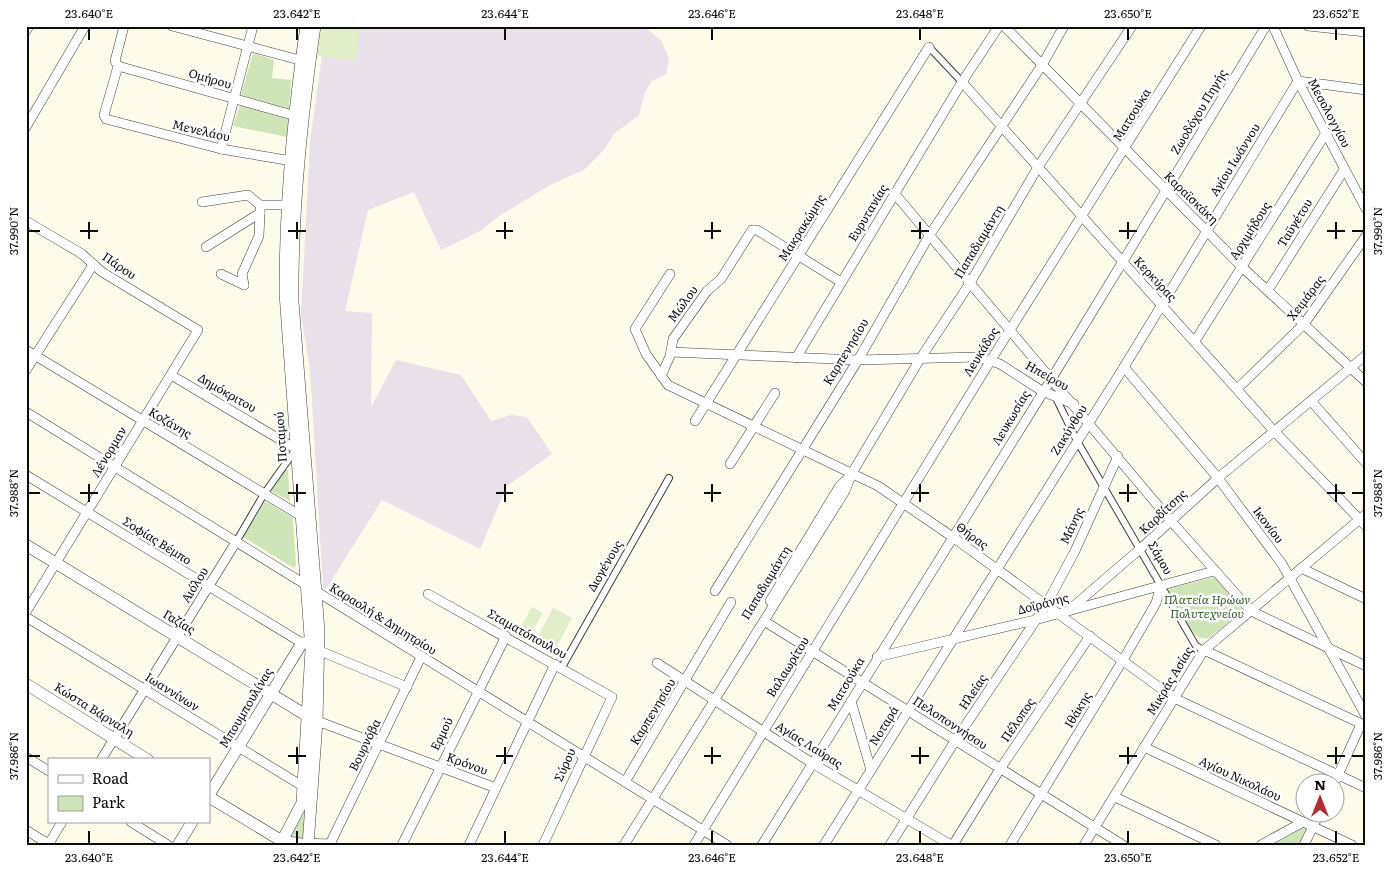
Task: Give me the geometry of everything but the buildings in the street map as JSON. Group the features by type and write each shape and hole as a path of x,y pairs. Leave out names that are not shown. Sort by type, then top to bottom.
{"street":[{"path":"26,31 29,26"},
{"path":"26,127 85,26"},
{"path":"118,66 115,61 124,26"},
{"path":"172,26 305,61"},
{"path":"221,149 253,26"},
{"name":"Ποταμού","path":"306,26 293,259 293,292 311,589 306,642 313,719 308,845"},
{"name":"Ποταμού","path":"280,843 300,810 313,719 320,651 301,516 284,293 296,116 305,61 315,26"},
{"name":"Ευρυτανίας","path":"796,358 894,193 962,82 999,26"},
{"name":"Καραϊσκάκη","path":"1004,26 1242,267 1366,382"},
{"name":"Καρπενησίου","path":"715,591 858,360 929,236 1042,65 1064,26"},
{"name":"Παπαδιαμάντη","path":"723,684 845,491 852,473 920,359 970,283 1038,167 1132,26"},
{"name":"Ματσούκα","path":"1081,214 1125,150 1201,26"},
{"name":"Ζωοδόχου Πηγής","path":"1122,261 1266,26"},
{"name":"Μεσολογγίου","path":"1272,26 1298,81 1366,209"},
{"path":"1308,26 1366,32"},
{"name":"Κερκύρας","path":"928,47 962,82 1000,128 1081,214 1274,430 1362,523"},
{"name":"Μακρακώμης","path":"695,422 800,257 928,47"},
{"name":"Ομήρου","path":"118,66 296,116"},
{"name":"Μενελάου","path":"118,66 104,115 106,119 221,149 292,161"},
{"path":"1298,81 1366,90"},
{"name":"Αγίου Ιωάννου","path":"1162,305 1298,81"},
{"name":"Αρχιμήδους","path":"1195,341 1326,133"},
{"name":"Ταϋγέτου","path":"1268,290 1344,170"},
{"path":"894,193 1074,404"},
{"path":"202,202 248,195 260,209 260,236 242,274 244,284 221,274"},
{"path":"206,247 260,209 289,205"},
{"name":"Λeυκάδος","path":"903,502 1081,214"},
{"name":"Πάρου","path":"26,221 82,254 93,265 198,330"},
{"name":"Μώλου","path":"660,376 671,352 672,342 678,332 707,291 721,279 754,230 800,257"},
{"name":"Χειμάρας","path":"1237,389 1304,324 1366,236"},
{"path":"800,257 841,282"},
{"name":"Λευκωσίας","path":"954,538 1122,261"},
{"path":"26,370 93,265"},
{"name":"Θήρας","path":"670,274 635,329 641,346 668,385 865,478 903,502 1046,605 1063,612 1090,636 1174,698 1326,774"},
{"name":"Ζακύνθου","path":"996,569 1162,305"},
{"name":"Λένορμαν","path":"26,612 198,330"},
{"name":"Κοζάνης","path":"26,350 301,516"},
{"name":"Ηπείρου","path":"671,352 858,360 978,357 990,360 1042,391 1074,404 1171,521 1250,610 1366,666"},
{"name":"Καρδίτσης","path":"1063,612 1140,549 1274,430 1312,402 1366,355"},
{"name":"Ικονίου","path":"1124,367 1218,478 1282,564 1329,649 1364,722"},
{"name":"Δημόκριτου","path":"171,375 296,449"},
{"path":"730,464 775,393"},
{"name":"Σάμου","path":"1056,398 1077,441 1196,646 1364,722"},
{"path":"1312,402 1366,463"},
{"name":"Καραολή & Δημητρίου","path":"26,412 727,845"},
{"name":"Αιόλου","path":"102,758 264,494 296,449"},
{"name":"Μάνης","path":"1046,605 1118,456"},
{"name":"Παπαδιαμάντη","path":"624,845 714,700 781,582 839,487 852,473"},
{"name":"Σοφίας Βέμπο","path":"26,475 208,587 306,642"},
{"name":"Διογένους","path":"469,845 528,723 559,666 669,478"},
{"name":"Βαλαωρίτου","path":"694,845 762,730 903,502"},
{"name":"Μικράς Ασίας","path":"1084,845 1204,650 1301,568 1362,523 1366,514"},
{"name":"Ματσούκα","path":"762,845 862,682 954,538"},
{"name":"Γαζίας","path":"26,545 313,719"},
{"path":"1301,568 1366,599"},
{"name":"Νοταρά","path":"824,845 996,569"},
{"name":"Δοϊράνης","path":"878,657 1035,620 1214,571"},
{"name":"Ιθάκης","path":"1010,845 1123,660 1156,603 1161,585"},
{"name":"Σταματόπουλου","path":"428,594 612,697"},
{"name":"Καρπενησίου","path":"625,782 686,682 731,602"},
{"name":"Ηλείας","path":"890,845 955,741 1046,605"},
{"name":"Ιωαννίνων","path":"26,617 304,787"},
{"name":"Πελοποννήσου","path":"764,621 1123,845"},
{"name":"Ερμού","path":"402,845 506,636"},
{"name":"Πέλοπος","path":"952,845 1000,769 1090,636"},
{"name":"Μπουμπουλίνας","path":"210,794 271,694 306,642"},
{"path":"320,651 407,687"},
{"name":"Βουρνόβα","path":"331,844 421,657"},
{"name":"Αγίας Λαύρας","path":"657,662 812,762 952,845"},
{"name":"Κώστα Βάρναλη","path":"26,684 145,758"},
{"name":"Σύρου","path":"544,845 583,756 612,697"},
{"path":"851,701 871,770"},
{"name":"Κρόνου","path":"313,719 496,788"},
{"path":"1338,774 1364,722"},
{"name":"Αγίου Νικολάου","path":"1144,747 1294,818"},
{"path":"26,757 48,770"},
{"name":"Θήρας","path":"1344,781 1366,788"},
{"path":"210,797 280,843 331,844"},
{"path":"1115,797 1216,845"},
{"path":"26,830 49,844 61,824"},
{"path":"134,824 168,845"},
{"path":"178,845 191,824"},
{"path":"1261,845 1299,824"},
{"name":"Αγίου Νικολάου","path":"1308,824 1352,845"},
{"path":"1304,845 1313,826"}],"shaded area":[{"path":"326,26 643,26 661,40 669,58 666,74 652,81 645,92 639,115 615,133 603,151 584,170 550,185 498,217 480,231 441,250 414,192 368,210 345,311 372,313 371,407 396,360 461,375 491,421 511,415 527,417 552,454 507,486 480,549 382,500 326,589 323,587 310,370 301,315 310,142"}],"green space":[{"path":"318,26 360,26 355,61 314,55"},
{"path":"253,53 274,60 272,78 291,80 289,109 241,95"},
{"path":"240,105 288,119 287,137 233,126"},
{"path":"285,470 288,470 290,501 271,491"},
{"path":"265,501 293,518 296,565 294,568 243,537"},
{"name":"Πλατεία Ηρώων Πολυτεχνείου","path":"1215,577 1243,611 1209,638 1202,638 1196,635 1184,621 1168,589"},
{"path":"532,607 543,613 531,633 520,628"},
{"path":"553,608 572,618 555,650 536,640"},
{"path":"305,812 304,839 293,838 292,831"},
{"path":"1303,828 1306,829 1299,845 1272,845"}]}
